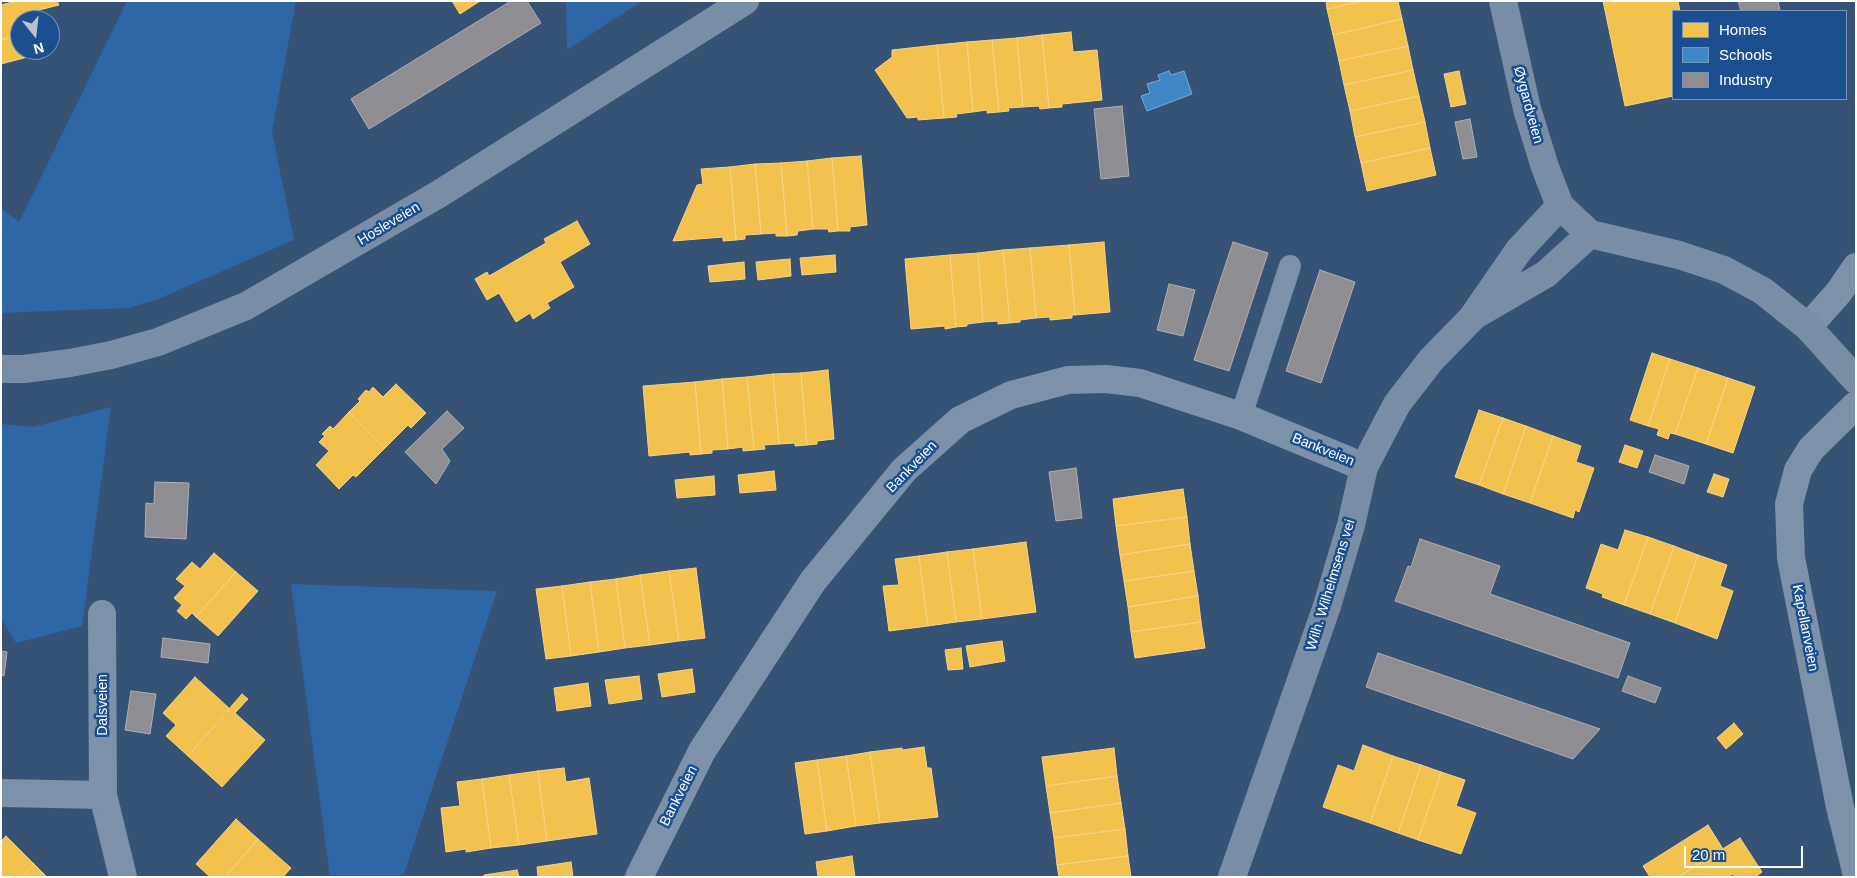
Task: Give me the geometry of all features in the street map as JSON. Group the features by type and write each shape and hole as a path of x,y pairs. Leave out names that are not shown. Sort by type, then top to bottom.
{"street":[{"name":"Hosleveien","path":"1,369 33,368 111,355 158,342 246,306 439,194 745,1"},
{"name":"Øygardveien","path":"1503,1 1526,109 1560,206"},
{"path":"1560,206 1590,234 1679,255 1724,270 1762,290 1808,326 1856,380"},
{"name":"Wilh. Wilhelmsens vei","path":"1232,877 1326,606 1351,525 1364,467 1398,404 1431,360 1472,318 1520,250 1560,206"},
{"name":"Wilh. Wilhelmsens vei","path":"1472,318 1546,274 1590,234"},
{"path":"1808,326 1839,292 1856,267"},
{"name":"Bankveien","path":"639,877 702,751 813,581 904,470 960,420 1011,395 1068,380 1106,379 1140,383 1241,416 1364,467"},
{"name":"Kapellanveien","path":"1856,405 1811,450 1798,470 1789,504 1791,558 1840,807 1856,871"},
{"name":"Dalsveien","path":"102,614 103,796 123,877"},
{"path":"1,793 103,796"}],"lane":[{"path":"1241,416 1290,266"}],"shaded area":[{"path":"127,1 296,1 272,132 294,240 156,300 128,308 1,313 1,208 19,222"},
{"path":"566,1 642,1 567,50"},
{"path":"111,407 82,626 16,643 1,618 1,424 33,427"},
{"path":"291,584 497,591 403,877 330,877"}],"building: Homes":[{"path":"16,1 57,1 59,5 39,10 10,10 10,38 1,40 1,5"},
{"path":"452,1 480,1 460,14"},
{"path":"1326,1 1363,1 1327,9"},
{"path":"1363,1 1398,1 1402,19 1333,35 1327,9"},
{"path":"1603,1 1678,1 1680,10 1672,10 1672,96 1625,106"},
{"path":"1402,19 1408,46 1339,61 1333,35"},
{"path":"1071,32 1073,52 1097,50 1102,100 1062,104 1062,107 1049,108 1042,35"},
{"path":"1042,35 1049,108 1040,109 1039,106 1023,107 1017,38"},
{"path":"10,38 10,60 16,60 1,64 1,40"},
{"path":"1017,38 1023,107 1008,108 1009,111 999,112 992,40"},
{"path":"992,40 999,112 987,113 987,110 973,112 967,42"},
{"path":"967,42 973,112 956,114 957,117 944,118 937,45"},
{"path":"937,45 944,118 918,120 918,117 907,118 875,70 892,57 892,50"},
{"path":"1408,46 1413,70 1344,85 1339,61"},
{"path":"1413,70 1419,96 1350,111 1344,85"},
{"path":"1459,71 1466,104 1451,107 1444,74"},
{"path":"1419,96 1425,122 1355,137 1350,111"},
{"path":"1425,122 1430,148 1361,163 1355,137"},
{"path":"1430,148 1436,175 1367,191 1361,163"},
{"path":"861,156 867,225 850,227 850,231 838,231 832,158"},
{"path":"832,158 838,231 829,232 828,229 813,229 807,161"},
{"path":"807,161 813,229 798,231 797,235 787,236 781,163"},
{"path":"781,163 787,236 776,236 776,233 761,234 755,164"},
{"path":"755,164 761,234 745,235 745,239 736,240 730,167"},
{"path":"730,167 736,240 723,241 723,237 673,241 697,185 703,184 701,169"},
{"path":"577,221 590,244 560,262 574,287 547,303 550,308 533,319 530,313 516,322 499,293 487,300 475,279 487,272 489,276 546,243 544,239"},
{"path":"1104,242 1110,312 1075,315 1069,245"},
{"path":"1069,245 1075,315 1072,315 1072,318 1050,320 1050,317 1036,318 1030,248"},
{"path":"1030,248 1036,318 1010,323 1003,250"},
{"path":"1003,250 1010,323 998,324 998,321 983,322 978,253"},
{"path":"978,253 983,322 956,327 950,255"},
{"path":"835,255 836,272 802,275 800,258"},
{"path":"950,255 956,327 945,329 945,326 911,329 905,259"},
{"path":"790,259 791,276 758,280 756,262"},
{"path":"744,262 745,279 710,282 708,266"},
{"path":"1652,353 1670,359 1648,426 1630,420"},
{"path":"1670,359 1698,368 1675,434 1670,433 1668,439 1657,435 1659,429 1648,426"},
{"path":"1698,368 1728,378 1706,444 1675,434"},
{"path":"828,370 834,439 817,441 817,444 807,445 801,373"},
{"path":"801,373 807,445 795,446 795,443 779,444 773,374"},
{"path":"773,374 779,444 764,445 765,449 754,450 747,377"},
{"path":"747,377 754,450 743,451 743,447 728,449 722,379"},
{"path":"1728,378 1755,387 1733,453 1706,444"},
{"path":"722,379 728,449 712,450 712,453 701,454 695,382"},
{"path":"695,382 701,454 690,455 690,452 649,456 643,386"},
{"path":"396,384 426,413 411,428 408,425 385,448 349,412 360,401 358,399 366,390 369,392 373,387 383,397"},
{"path":"1479,410 1503,418 1479,485 1455,477"},
{"path":"349,412 385,448 356,477 353,475 339,489 316,465 329,451 319,442 325,436 322,434 330,426 333,429"},
{"path":"1503,418 1526,426 1503,494 1479,485"},
{"path":"1526,426 1553,436 1530,503 1503,494"},
{"path":"1553,436 1581,446 1576,462 1594,468 1579,512 1575,510 1573,518 1530,503"},
{"path":"1625,445 1643,451 1637,468 1619,462"},
{"path":"774,471 776,490 740,493 738,475"},
{"path":"1714,474 1729,479 1723,497 1707,492"},
{"path":"714,476 715,495 677,498 675,480"},
{"path":"1183,489 1187,517 1116,526 1113,499"},
{"path":"1187,517 1190,544 1120,555 1116,526"},
{"path":"1625,530 1648,537 1624,605 1602,597 1603,594 1586,588 1601,544 1618,550"},
{"path":"1648,537 1674,546 1650,614 1624,605"},
{"path":"1026,542 1036,612 982,619 973,549"},
{"path":"1190,544 1194,571 1124,581 1120,555"},
{"path":"1674,546 1698,555 1675,623 1650,614"},
{"path":"973,549 982,619 956,622 947,552"},
{"path":"947,552 956,622 928,626 919,556"},
{"path":"214,553 236,572 196,617 192,613 186,619 177,611 182,605 174,598 185,586 176,579 192,562 200,569"},
{"path":"1698,555 1727,565 1720,586 1733,591 1717,639 1675,623"},
{"path":"919,556 928,626 889,631 883,586 899,585 895,559"},
{"path":"696,568 705,638 679,641 669,571"},
{"path":"669,571 679,641 650,645 640,575"},
{"path":"1194,571 1198,596 1128,607 1124,581"},
{"path":"236,572 258,591 218,636 196,617"},
{"path":"640,575 650,645 625,648 616,579"},
{"path":"616,579 625,648 599,652 590,582"},
{"path":"590,582 599,652 571,656 562,586"},
{"path":"562,586 571,656 546,659 536,589"},
{"path":"1198,596 1201,622 1131,632 1128,607"},
{"path":"1201,622 1205,648 1135,658 1131,632"},
{"path":"1002,641 1005,661 970,667 966,646"},
{"path":"961,648 963,669 948,670 945,650"},
{"path":"692,669 695,692 662,697 658,674"},
{"path":"639,676 642,699 609,704 605,680"},
{"path":"195,677 230,709 188,756 166,736 176,725 163,713"},
{"path":"588,683 591,706 557,711 554,688"},
{"path":"242,694 248,699 235,713 265,740 222,787 188,756"},
{"path":"1734,723 1743,734 1726,749 1717,738"},
{"path":"1363,745 1393,756 1370,823 1323,807 1338,765 1354,771"},
{"path":"924,747 927,768 931,768 938,817 880,823 870,752"},
{"path":"1114,748 1117,776 1046,786 1042,757"},
{"path":"870,752 880,823 856,826 846,756"},
{"path":"846,756 856,826 827,831 817,760"},
{"path":"1393,756 1421,765 1398,833 1370,823"},
{"path":"817,760 827,831 805,834 795,763"},
{"path":"1421,765 1441,772 1418,840 1398,833"},
{"path":"564,768 566,782 589,778 597,834 547,841 538,771"},
{"path":"538,771 547,841 519,845 509,775"},
{"path":"1441,772 1465,780 1456,806 1476,813 1461,854 1418,840"},
{"path":"509,775 519,845 491,848 482,779"},
{"path":"1117,776 1121,803 1050,813 1046,786"},
{"path":"482,779 491,848 466,852 466,849 446,852 441,808 460,806 457,782"},
{"path":"1121,803 1125,829 1054,838 1050,813"},
{"path":"236,819 258,839 225,877 210,877 196,864"},
{"path":"1708,825 1723,849 1678,877 1650,877 1643,866"},
{"path":"1125,829 1128,856 1057,865 1054,838"},
{"path":"6,836 34,864 21,877 1,877 1,841"},
{"path":"1740,838 1762,872 1755,877 1735,877 1733,874 1729,877 1678,877"},
{"path":"258,839 291,868 283,877 265,877 264,875 262,877 225,877"},
{"path":"852,856 855,877 818,877 816,862"},
{"path":"1128,856 1131,877 1059,877 1057,865"},
{"path":"571,862 573,877 538,877 537,867"},
{"path":"34,864 47,877 21,877"},
{"path":"517,870 519,877 484,877 484,875"}],"building: Schools":[{"path":"1169,71 1171,75 1184,71 1192,94 1147,111 1141,96 1150,93 1147,84 1160,80 1158,75"}],"building: Industry":[{"path":"511,1 527,1 541,23 369,129 351,99"},
{"path":"1738,1 1778,1 1780,10 1741,10"},
{"path":"1122,106 1129,176 1101,179 1094,109"},
{"path":"1470,119 1477,157 1463,159 1455,122"},
{"path":"1233,242 1268,253 1229,371 1194,360"},
{"path":"1320,270 1355,282 1321,383 1286,371"},
{"path":"1169,284 1195,290 1183,336 1157,330"},
{"path":"447,411 464,428 442,449 450,461 436,484 405,452"},
{"path":"1655,455 1689,466 1684,484 1649,472"},
{"path":"1076,468 1082,518 1056,521 1049,472"},
{"path":"155,482 189,483 186,539 145,537 146,503 154,504"},
{"path":"1420,539 1500,566 1490,594 1630,643 1618,678 1395,601 1408,566 1411,567"},
{"path":"163,638 210,644 208,663 161,657"},
{"path":"1,651 7,652 4,676 1,675"},
{"path":"1378,653 1600,729 1573,759 1366,687"},
{"path":"1628,676 1661,688 1655,703 1622,691"},
{"path":"131,691 156,694 150,734 125,730"}]}
